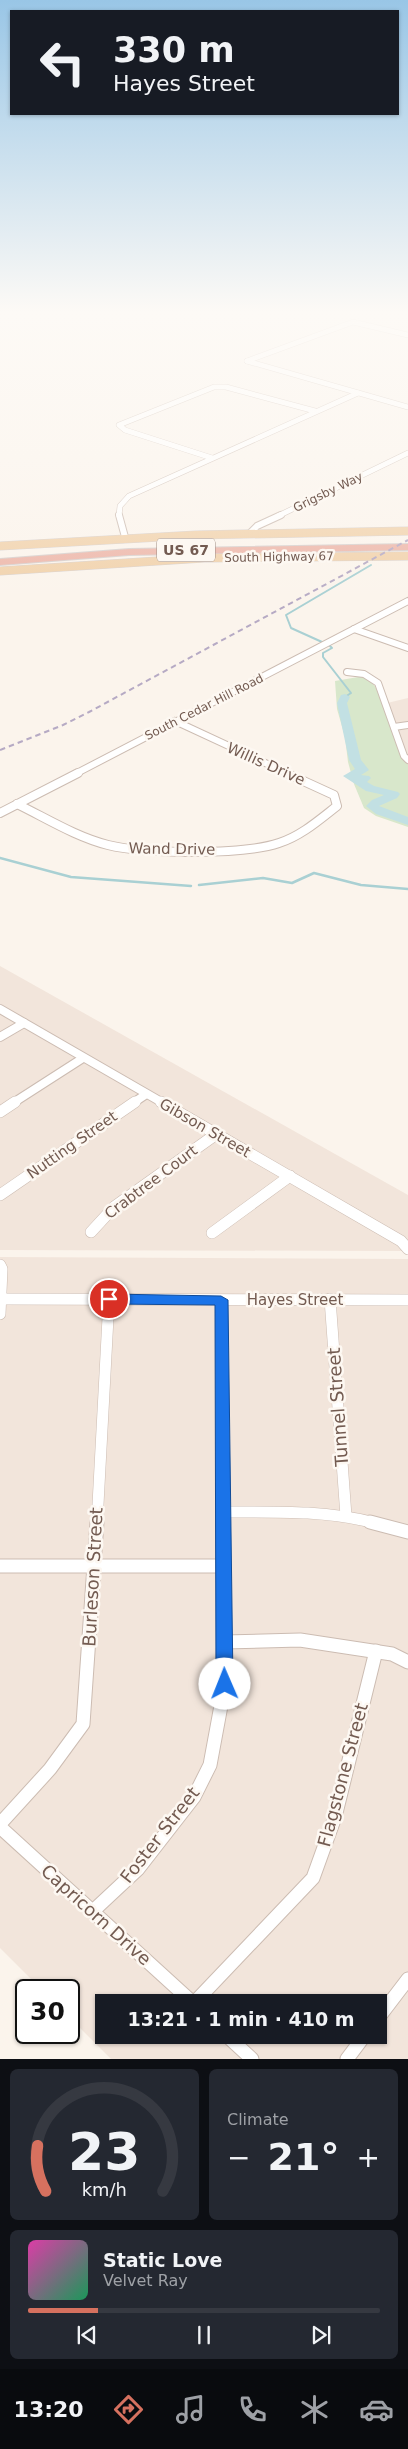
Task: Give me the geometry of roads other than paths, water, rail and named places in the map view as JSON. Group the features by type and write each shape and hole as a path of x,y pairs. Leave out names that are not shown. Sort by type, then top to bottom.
{"highway":[{"name":"US 67","path":"3,554 176,543 408,540"},
{"name":"US 67","path":"0,562 138,552 373,547 408,548"}],"main road":[{"name":"South Highway 67","path":"0,546 250,533 408,531"},
{"name":"South Highway 67","path":"0,571 114,561 349,555 408,556"}],"street":[{"path":"156,409 122,422 119,425 125,430 212,458"},
{"path":"309,409 316,411"},
{"path":"125,538 118,511 124,500 135,492 320,409"},
{"name":"Grigsby Way","path":"250,533 258,526 408,453"},
{"name":"South Cedar Hill Road","path":"0,813 408,601"},
{"path":"354,629 408,648"},
{"path":"347,672 364,674 378,682 404,756 408,760"},
{"name":"Willis Drive","path":"175,721 334,795 337,806 327,814"},
{"path":"394,727 408,725"},
{"name":"Wand Drive","path":"17,804 106,845 130,848 263,849 295,835 327,814"},
{"name":"Gibson Street","path":"0,1009 214,1135 290,1176 401,1241 408,1249"},
{"path":"0,1037 24,1023"},
{"path":"0,1112 83,1058"},
{"name":"Nutting Street","path":"0,1195 145,1094"},
{"name":"Crabtree Court","path":"91,1232 114,1207 214,1135"},
{"path":"212,1234 290,1176"},
{"path":"0,1265 2,1269 0,1314"},
{"name":"Hayes Street","path":"2,1299 408,1300"},
{"name":"Burleson Street","path":"0,1826 50,1769 83,1724 109,1299"},
{"name":"Tunnel Street","path":"330,1299 346,1516"},
{"name":"Foster Street","path":"93,1911 138,1869 194,1798 210,1765 225,1684 221,1300"},
{"path":"222,1512 302,1512 346,1516 408,1532"},
{"path":"0,1566 223,1566"},
{"path":"224,1642 300,1640 392,1654 408,1662"},
{"name":"Flagstone Street","path":"201,1994 313,1878 335,1818 376,1651"},
{"name":"Capricorn Drive","path":"0,1826 184,1994"},
{"path":"387,2007 408,1979"},
{"path":"236,2044 252,2059"},
{"path":"347,2059 358,2044"}],"waterway":[{"path":"322,642 291,628 286,615 371,565"},
{"path":"329,645 332,648 323,653 323,657 351,693 345,697"},
{"path":"345,697 342,703 355,760 357,765 363,770 349,776 353,779 365,778 360,782 370,789 394,794 376,802 372,806 380,812 408,821"},
{"path":"0,858 71,877 191,886"},
{"path":"199,885 263,878 292,883 314,873 361,885 408,889"}],"railway":[{"path":"0,750 63,725 89,712 408,540"}]}
